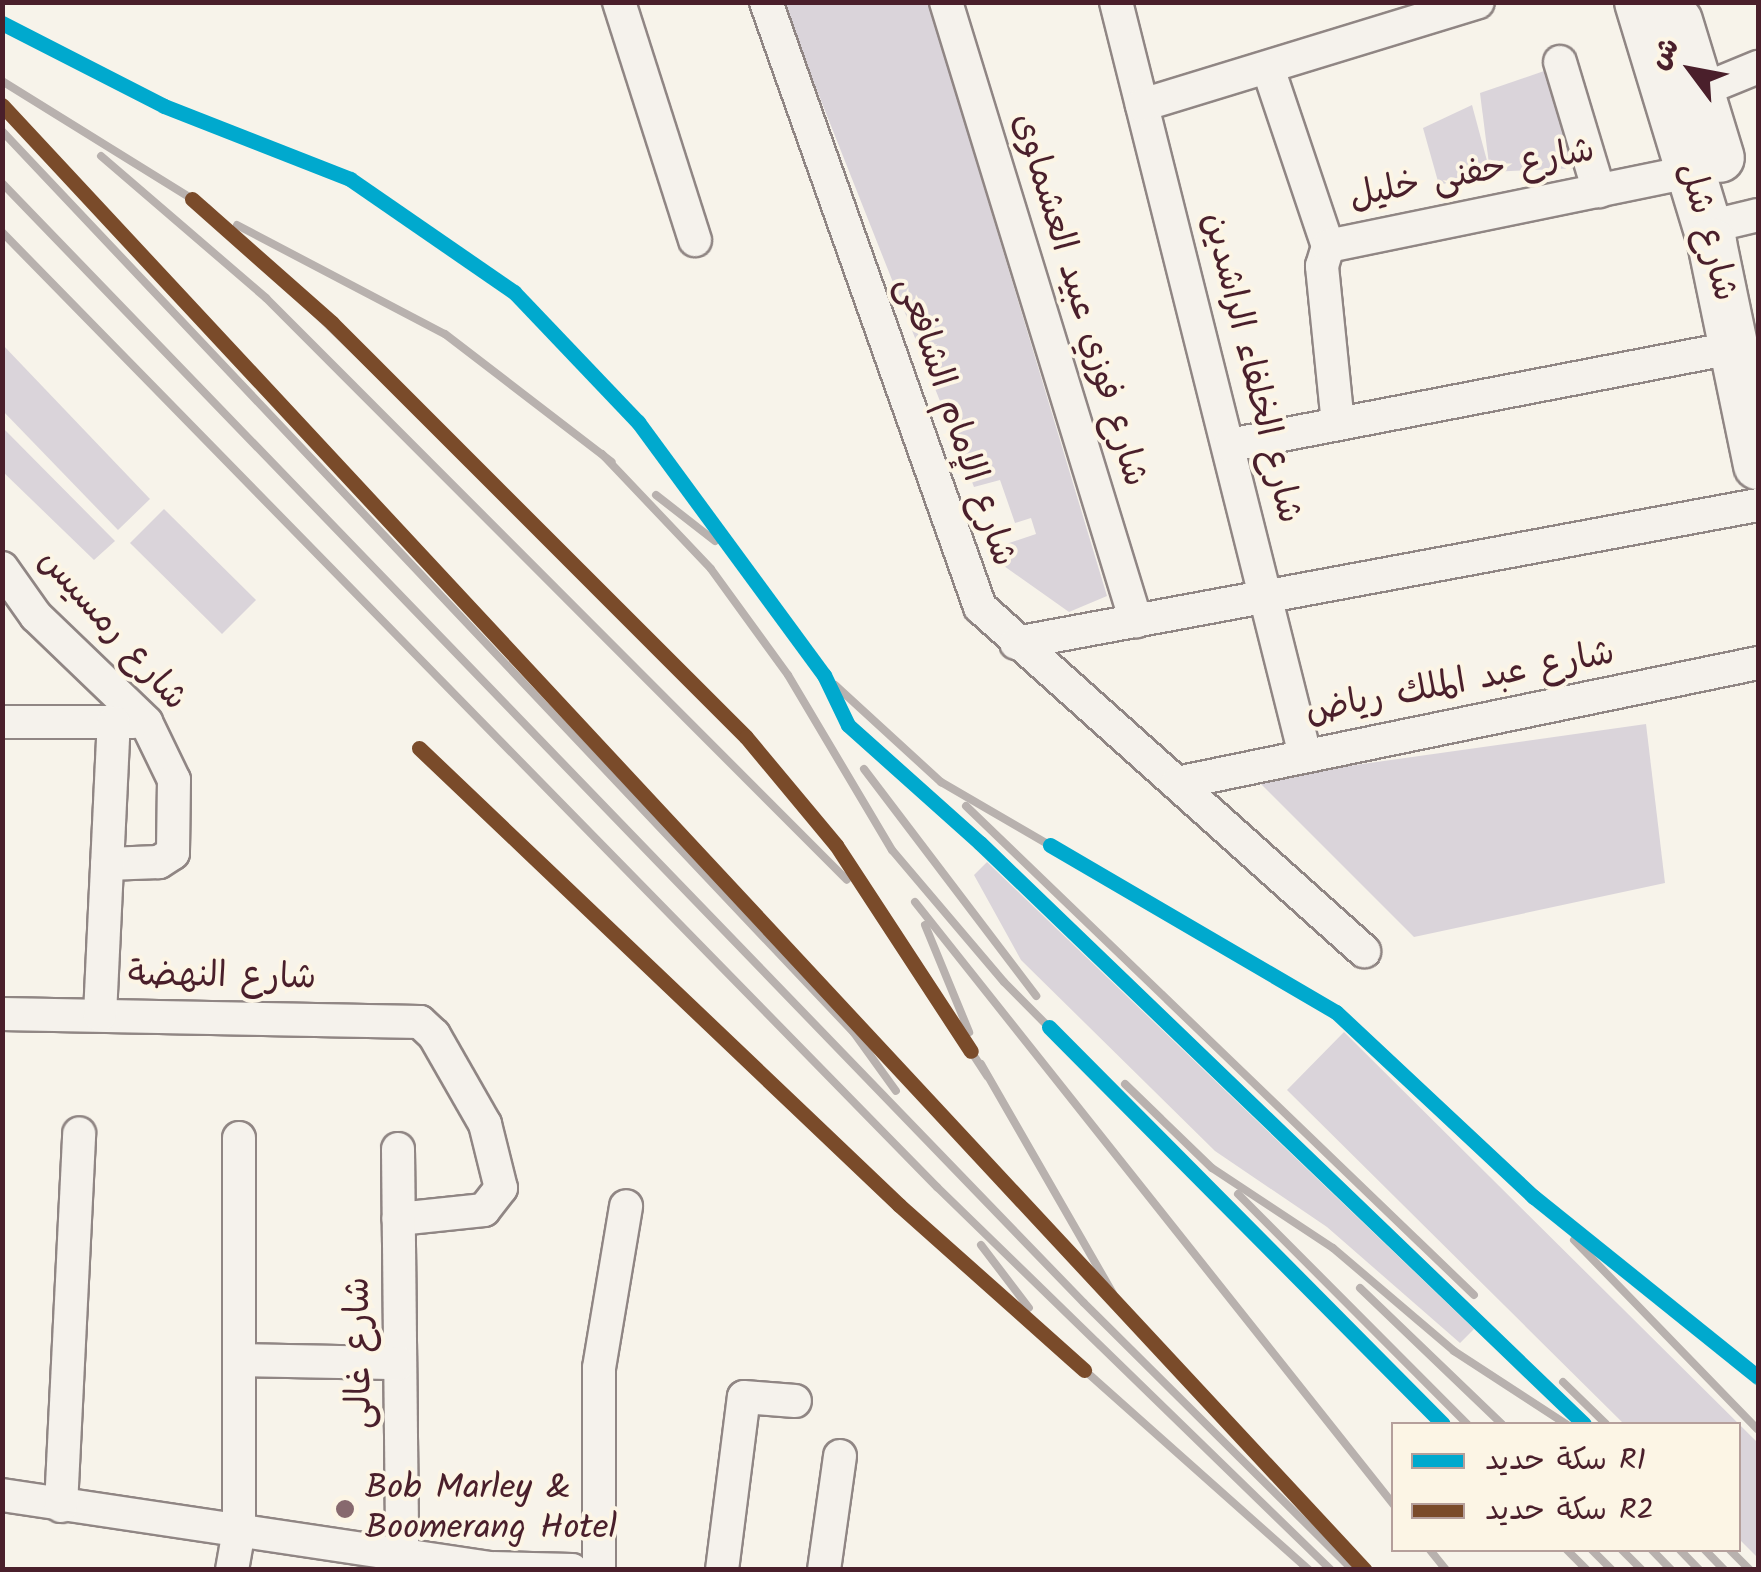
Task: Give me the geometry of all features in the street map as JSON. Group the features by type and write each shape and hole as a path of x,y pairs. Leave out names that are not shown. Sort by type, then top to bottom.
{"street":[{"path":"619,2 695,240"},
{"name":"شارع الإمام الشافعى","path":"766,2 967,583 989,618 1364,951"},
{"name":"شارع فوزي عبيد العشماوى","path":"946,2 1136,620"},
{"name":"شارع الخلفاء الراشدين","path":"1116,2 1305,755"},
{"path":"1142,105 1478,2"},
{"name":"شارع شل","path":"1639,2 1692,171 1734,221"},
{"name":"شارع شل","path":"1671,2 1702,90 1734,221 1748,329 1758,465"},
{"path":"1560,62 1600,191"},
{"path":"1702,90 1758,67"},
{"path":"1268,68 1328,246"},
{"name":"شارع حفنى خليل","path":"1338,424 1322,266 1328,246 1692,171"},
{"path":"1230,445 1338,424 1748,329"},
{"path":"1016,643 1758,505"},
{"name":"شارع رمسيس","path":"2,568 46,628 130,722 174,780 176,846 159,862 107,864"},
{"name":"شارع عبد الملك رياض","path":"1177,782 1758,664"},
{"path":"2,722 130,722 107,864 100,1015"},
{"name":"شارع النهضة","path":"2,1014 410,1020 434,1035 485,1124 501,1188 484,1210 398,1219"},
{"path":"61,1506 79,1132"},
{"path":"232,1570 239,1531 239,1138"},
{"name":"شارع غالى","path":"398,1149 400,1362 417,1561"},
{"path":"600,1570 599,1368 626,1206"},
{"path":"240,1360 400,1362"},
{"path":"722,1570 744,1397 795,1401"},
{"path":"824,1570 840,1456"},
{"path":"2,1495 417,1561 488,1568 557,1568"}],"building":[{"path":"782,2 928,2 1107,596 1069,612 1004,566 997,547 1036,534 1031,518 1015,523 1000,480 974,487"},
{"path":"1547,70 1578,168 1490,172 1480,93"},
{"path":"1472,105 1490,172 1439,185 1423,128"},
{"path":"2,344 150,499 118,530 2,410"},
{"path":"2,427 115,541 94,560 2,471"},
{"path":"164,509 256,600 222,634 130,543"},
{"path":"1646,724 1665,883 1414,937 1256,779"},
{"path":"987,862 1474,1329 1460,1343 1327,1227 1215,1151 1021,960 974,875"},
{"path":"1344,1032 1737,1422 1622,1422 1287,1090"},
{"path":"1741,1426 1758,1443 1756,1556 1741,1541"}],"railway":[{"path":"2,23 164,106 350,179 514,292 638,422 824,675 848,725 980,843 1582,1422"},
{"path":"2,81 207,208 581,569 746,737 836,845 987,1076"},
{"path":"2,131 855,1034"},
{"path":"101,156 266,298 847,880"},
{"path":"2,183 1084,1303 1353,1570"},
{"path":"237,225 445,334 612,462"},
{"path":"2,232 937,1187 1331,1570"},
{"path":"602,454 711,569 788,675 892,850 1004,982 1441,1422"},
{"path":"656,495 715,541"},
{"path":"835,685 941,782 1336,1012 1534,1197 1758,1377"},
{"path":"419,748 899,1205 1309,1570"},
{"path":"864,769 1036,996"},
{"path":"966,806 1474,1295"},
{"path":"915,902 1391,1501"},
{"path":"925,925 969,1032"},
{"path":"849,1026 896,1091"},
{"path":"981,1064 1113,1294"},
{"path":"1125,1084 1212,1168 1333,1248 1454,1351 1563,1422"},
{"path":"1238,1194 1465,1422"},
{"path":"1574,1240 1758,1430"},
{"path":"981,1245 1029,1308"},
{"path":"1360,1288 1500,1422"},
{"path":"1563,1382 1604,1422"},
{"path":"1432,1552 1446,1570"},
{"path":"1569,1552 1587,1570"},
{"path":"1594,1552 1612,1570"},
{"path":"1624,1552 1642,1570"},
{"path":"1654,1552 1671,1570"},
{"path":"1682,1552 1699,1570"},
{"path":"1707,1552 1724,1570"},
{"path":"1732,1552 1750,1570"}],"rail line":[{"name":"R1","path":"2,23 164,106 350,179 514,292 638,422 824,675 848,725 980,843 1582,1422"},
{"name":"R2","path":"2,105 1365,1570"},
{"name":"R2","path":"192,199 332,323 746,737 836,845 971,1051"},
{"name":"R2","path":"419,748 899,1205 1084,1370"},
{"name":"R1","path":"1050,845 1336,1012 1534,1197 1758,1377"},
{"name":"R1","path":"1049,1027 1441,1422"}],"place":[{"name":"Bob Marley & Boomerang Hotel","path":"345,1509"}]}
